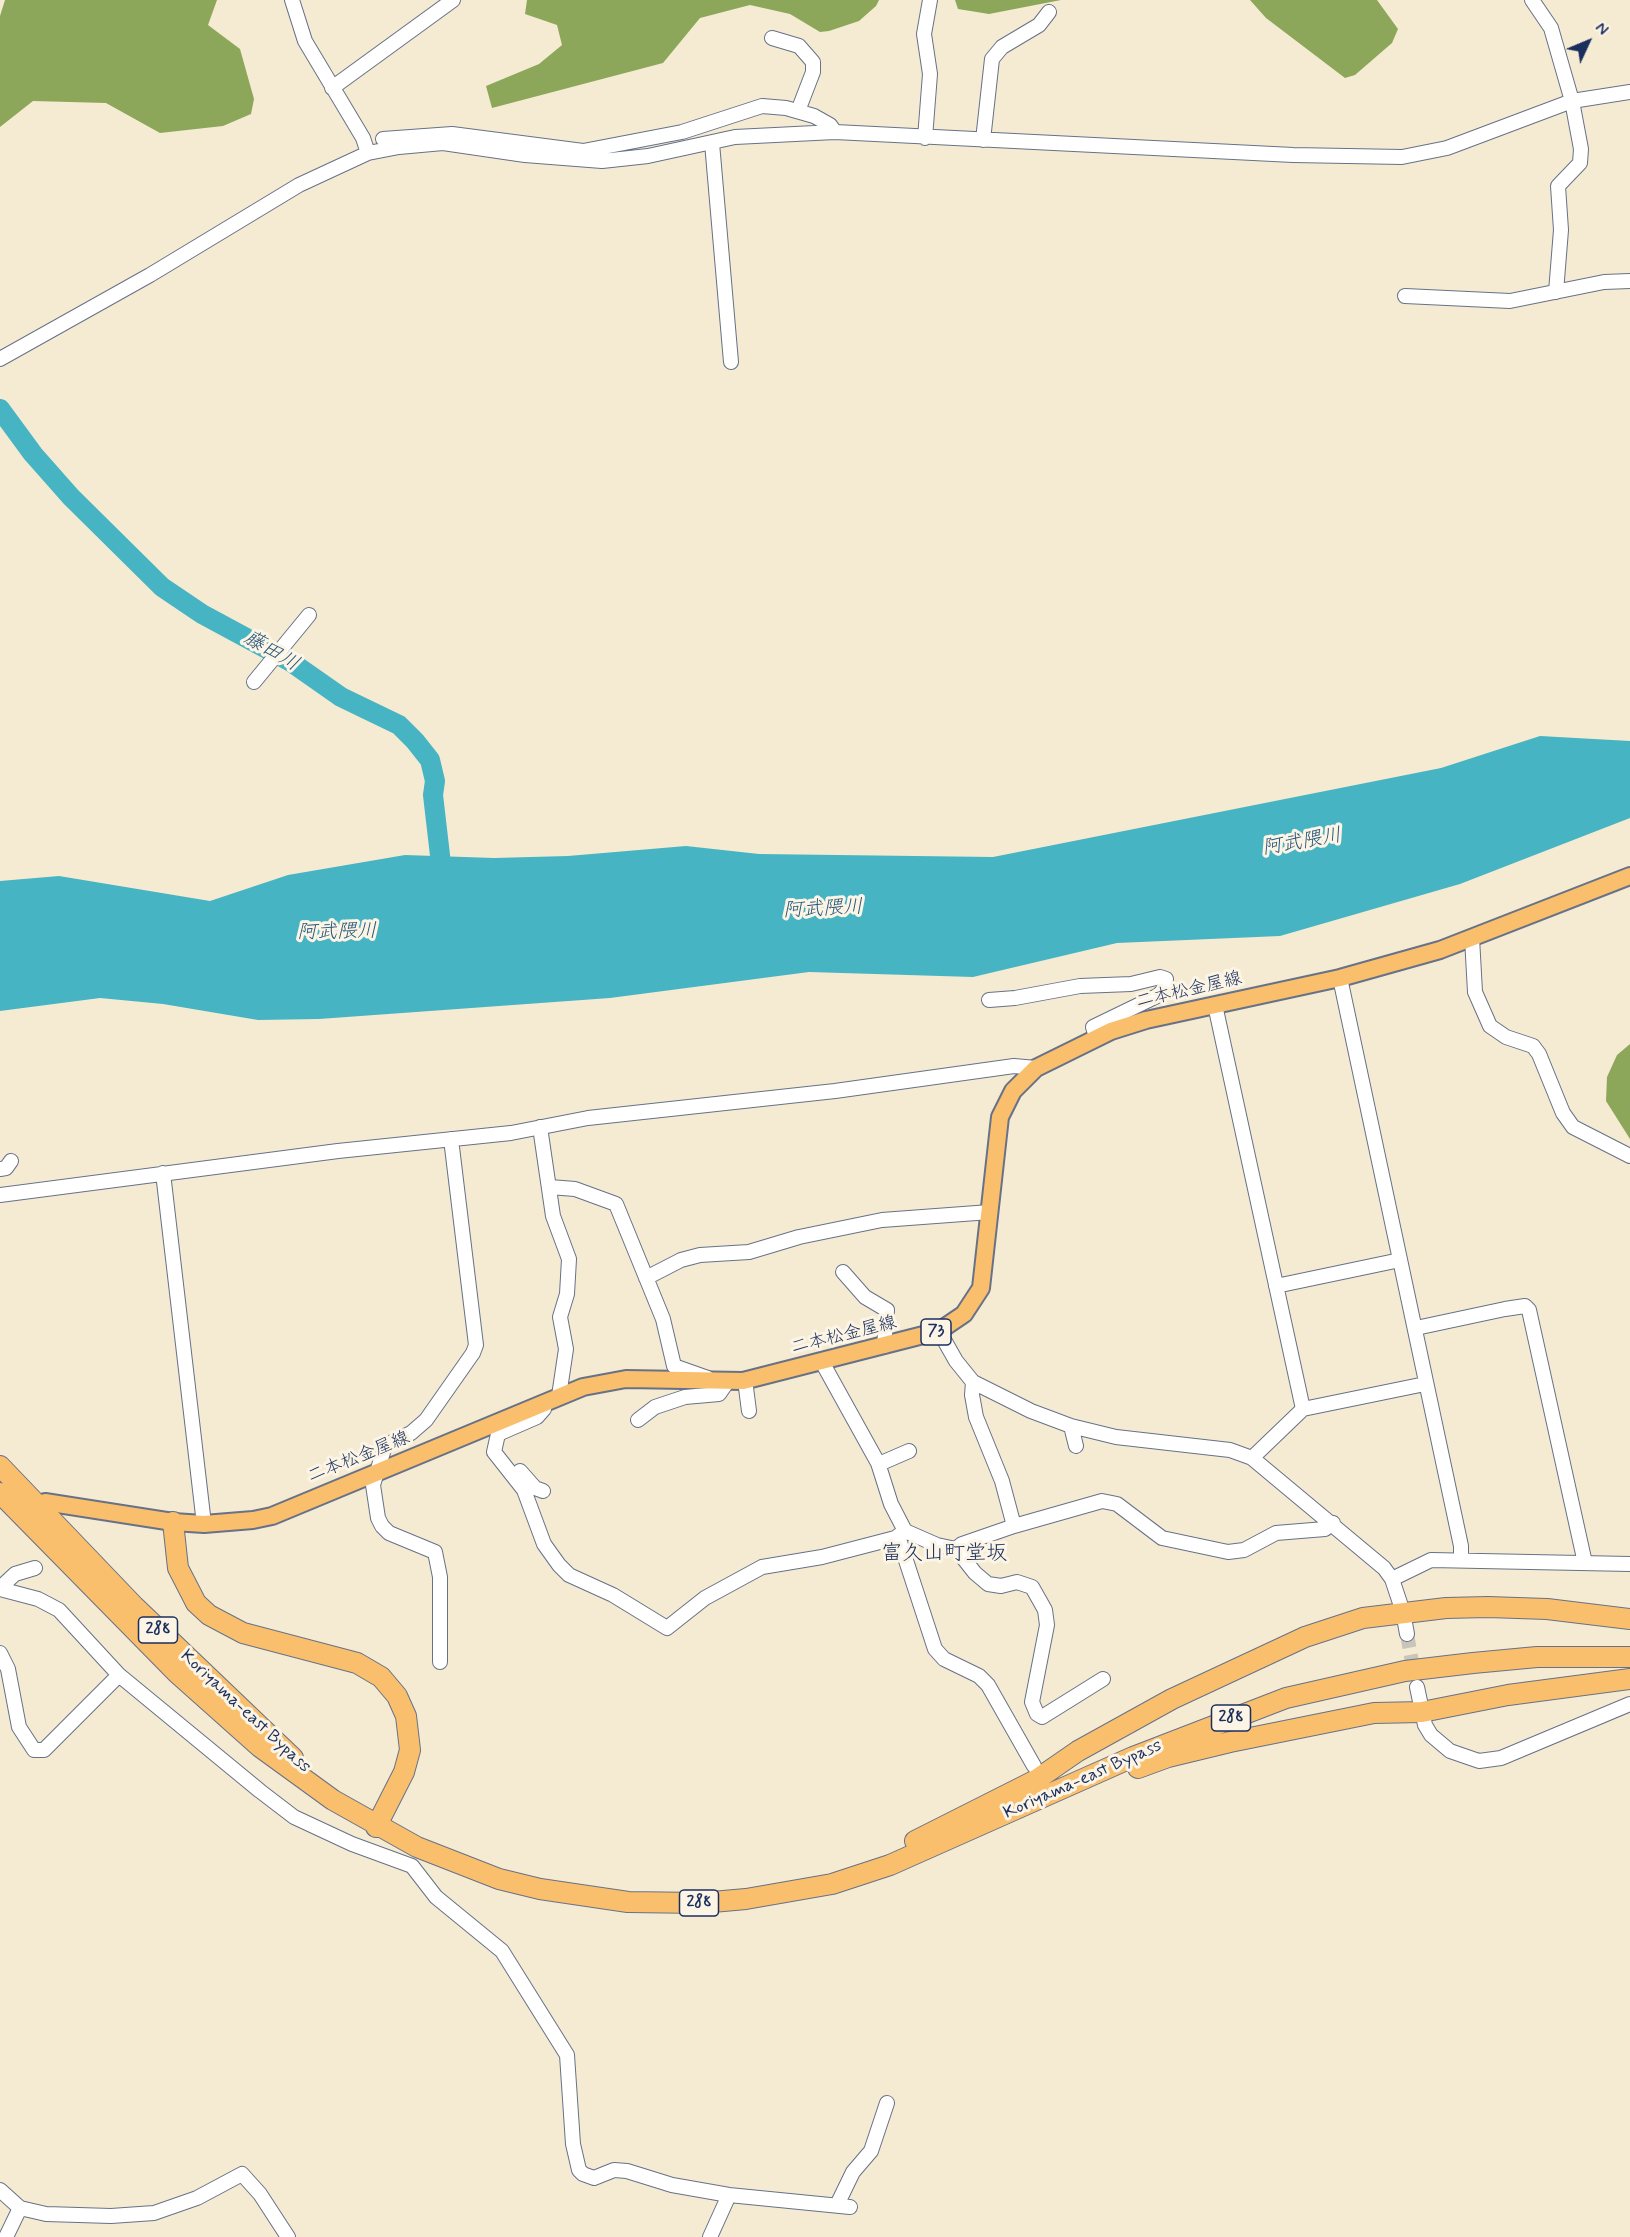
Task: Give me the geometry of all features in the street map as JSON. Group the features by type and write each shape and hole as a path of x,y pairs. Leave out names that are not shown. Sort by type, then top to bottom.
{"highway":[{"name":"Koriyama-east Bypass","path":"0,1466 126,1598 242,1711 323,1785 378,1822"},
{"name":"Koriyama-east Bypass","path":"0,1493 121,1618 233,1723 312,1786 462,1866 499,1879 540,1889 628,1902 701,1903 791,1893 856,1876 890,1865 1133,1757 1286,1698 1405,1671 1473,1662 1537,1657 1630,1657"},
{"path":"173,1522 175,1556 183,1579 196,1603 209,1615 243,1633 357,1664 381,1677 397,1696 406,1716 410,1750 404,1772 378,1822"},
{"path":"856,1876 913,1842 1036,1780 1114,1730 1172,1699 1305,1637 1363,1618 1446,1608 1518,1607 1630,1619"},
{"path":"890,1865 956,1846 1106,1780 1168,1757 1374,1713 1422,1712 1508,1695 1630,1679"}],"main road":[{"name":"二本松金屋線","path":"45,1502 173,1522 204,1524 272,1516 583,1387 626,1379 745,1380 939,1331 964,1314 981,1288 1000,1117 1013,1091 1036,1068 1096,1037 1146,1020 1340,978 1472,938 1630,876"}],"street":[{"path":"292,0 305,41 363,138 368,153"},
{"path":"332,88 453,0"},
{"path":"925,138 930,74 924,34 930,0"},
{"path":"1532,0 1551,28 1572,101 1582,156 1580,163 1558,186 1561,230 1556,292"},
{"path":"983,140 992,58 1002,47 1039,25 1049,12"},
{"path":"772,38 799,46 813,62 813,72 798,111"},
{"path":"5,356 150,274 299,185 368,153 399,147 443,143 602,161 648,156 762,135 836,132 1357,158 1402,157 1447,148 1572,101 1605,94 1630,92"},
{"path":"383,139 452,134 583,151 682,132 751,108 769,106 798,111 823,119 836,132"},
{"path":"712,143 731,362"},
{"path":"1405,296 1510,301 1604,282 1630,281"},
{"path":"256,680 307,617"},
{"path":"1472,938 1475,992 1490,1026 1506,1037 1533,1046 1539,1053 1563,1113 1573,1127 1630,1156"},
{"path":"989,1000 1015,998 1080,986 1131,984 1160,977 1166,979 1164,990 1157,996 1092,1027 1096,1037"},
{"path":"1340,978 1416,1328 1425,1384 1461,1546 1461,1560"},
{"path":"1215,1005 1303,1409"},
{"path":"0,1195 540,1128 588,1118 835,1091 1014,1066 1036,1068"},
{"path":"540,1128 554,1216 569,1259 567,1294 561,1317 566,1349 552,1399 537,1417 501,1432 495,1438 494,1452 524,1490 544,1544 569,1575 613,1595 667,1629 705,1598 762,1567 822,1557 901,1534 956,1549 975,1573 988,1584 994,1586 1025,1583 1032,1587 1046,1610 1047,1625 1032,1702 1037,1714 1042,1717 1103,1679"},
{"path":"440,1662 440,1577 437,1557 430,1548 389,1533 382,1526 376,1507 375,1472 385,1446 411,1433 426,1420 473,1353 476,1345 452,1139"},
{"path":"0,1162 11,1161 0,1169"},
{"path":"163,1173 204,1524"},
{"path":"550,1187 575,1189 616,1204 663,1319 674,1366 678,1370 703,1374 720,1381 719,1394 685,1397 655,1407 638,1420"},
{"path":"646,1278 681,1260 700,1255 749,1252 799,1237 882,1220 990,1212"},
{"path":"1276,1286 1400,1260"},
{"path":"843,1272 865,1297 887,1310 884,1346"},
{"path":"1416,1328 1505,1309 1525,1306 1529,1310 1585,1563"},
{"path":"939,1331 956,1361 973,1382 1031,1411 1071,1426 1116,1437 1230,1450 1252,1458 1373,1556 1392,1579 1403,1612 1407,1634"},
{"path":"822,1362 879,1464 935,1649 944,1659 979,1676 988,1685 1034,1766"},
{"path":"745,1380 749,1411"},
{"path":"973,1382 972,1395 976,1417 1002,1481 1014,1526"},
{"path":"1252,1458 1303,1409 1425,1384"},
{"path":"1071,1426 1076,1446"},
{"path":"879,1464 909,1451"},
{"path":"501,1461 512,1465 535,1488 543,1491"},
{"path":"956,1549 962,1544 1014,1526 1108,1501 1117,1504 1162,1538 1228,1552 1244,1550 1276,1533 1325,1529 1333,1523"},
{"path":"1392,1579 1425,1562 1461,1560 1630,1564"},
{"path":"0,1588 15,1574 35,1568"},
{"path":"0,1588 38,1599 59,1610 119,1675 212,1754 294,1817 352,1844 412,1866 436,1897 502,1951 567,2055 575,2154 579,2170 583,2174 594,2178 614,2170 627,2171 672,2186 729,2195 844,2206 853,2172 871,2151 887,2103"},
{"path":"0,1653 8,1670 19,1727 34,1750 40,1751 49,1746 119,1675"},
{"path":"1417,1688 1425,1725 1439,1743 1462,1757 1489,1761 1524,1749 1630,1704"},
{"path":"0,2190 20,2208 69,2215 154,2213 197,2198 242,2174 260,2194 288,2237"},
{"path":"710,2237 729,2195"},
{"path":"6,2237 20,2208"}],"green space":[{"path":"5,0 217,0 208,25 240,49 254,99 251,114 223,126 160,133 106,103 33,101 0,127 0,16"},
{"path":"527,0 879,0 876,6 859,21 820,32 790,14 750,5 700,18 663,63 492,108 486,86 539,64 562,45 557,25 525,14"},
{"path":"955,0 1061,0 989,14 958,9"},
{"path":"1250,0 1377,0 1398,29 1392,43 1355,75 1345,78 1266,18"},
{"path":"1630,1044 1630,1139 1606,1101 1607,1077 1617,1055"}],"water":[{"name":"阿武隈川","path":"1540,736 1630,741 1630,818 1460,884 1280,936 1117,943 973,977 809,972 610,998 319,1019 258,1020 163,1004 100,998 0,1011 0,881 59,876 210,901 288,875 405,855 494,858 568,856 686,846 759,854 993,857 1441,768"}],"waterway":[{"name":"藤田川","path":"0,409 33,454 71,497 162,587 202,614 291,662 341,697 399,725 415,741 430,760 435,781 433,795 443,881"}],"tunnel":[{"path":"1407,1634 1415,1679"}],"district":[{"name":"富久山町堂坂","path":"944,1555"}]}
